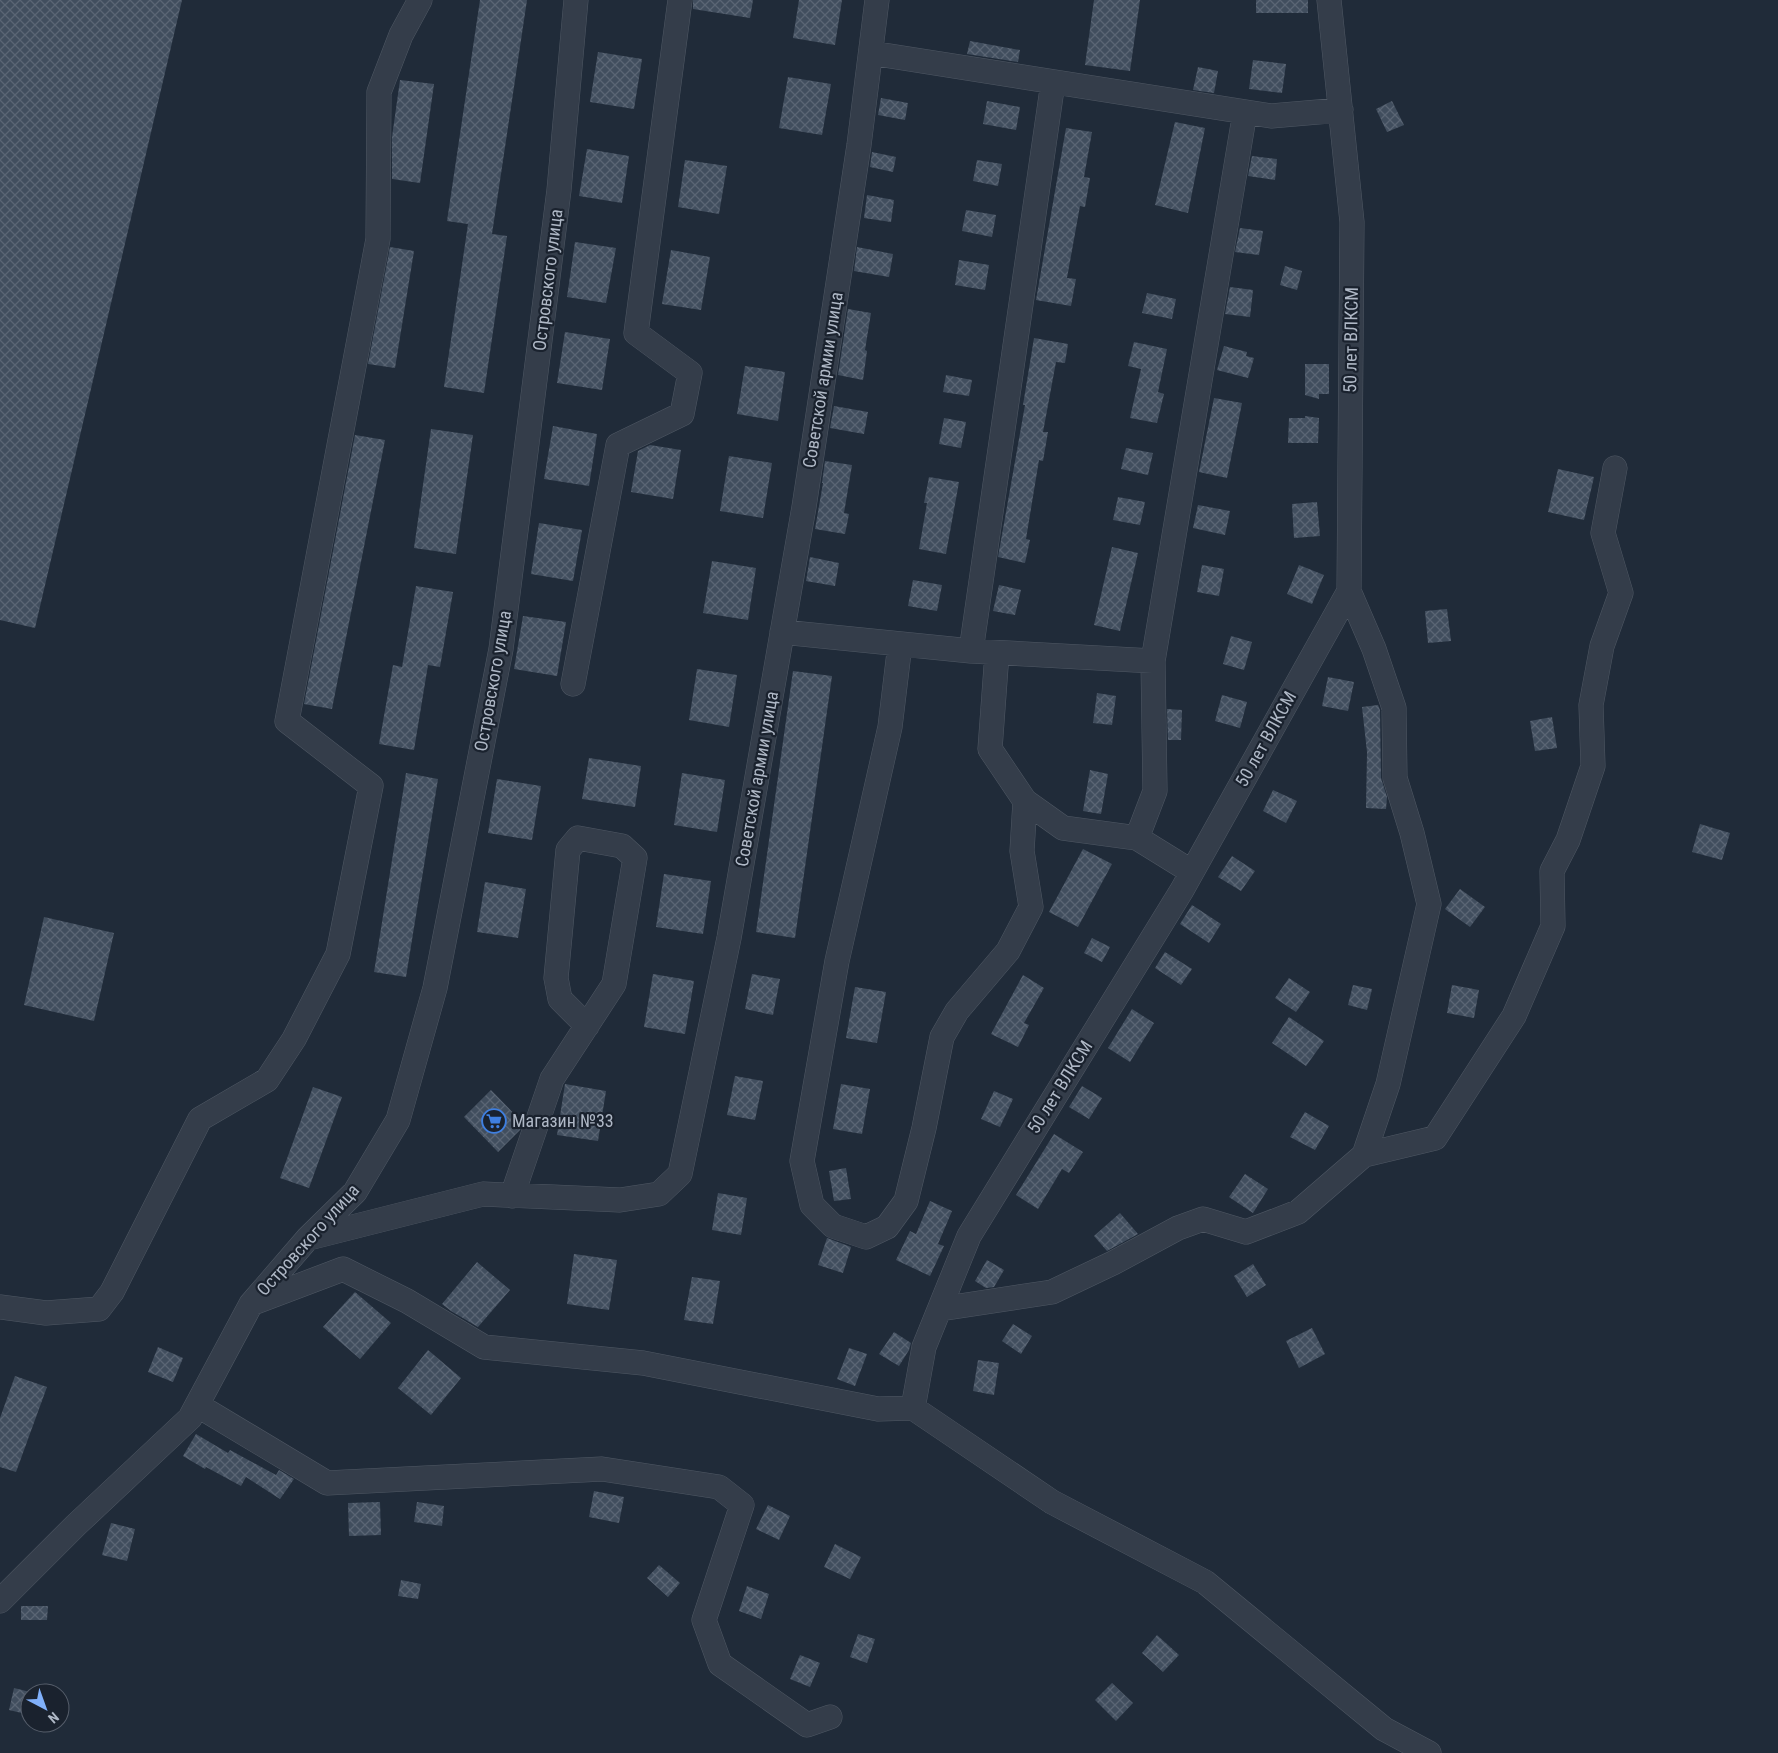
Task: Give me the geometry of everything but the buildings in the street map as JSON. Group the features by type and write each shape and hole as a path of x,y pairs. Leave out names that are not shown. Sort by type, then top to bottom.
{"street":[{"path":"0,1307 46,1313 99,1309 112,1292 200,1119 267,1080 294,1039 338,954 371,786 287,721 378,239 379,92 401,35 420,0"},
{"name":"Островского улица","path":"0,1601 76,1525 190,1418 251,1304 308,1238 355,1192 398,1120 435,988 501,649 558,200 576,0"},
{"path":"573,684 618,445 682,414 690,373 636,333 680,0"},
{"name":"Советской армии улица","path":"308,1238 484,1194 620,1200 659,1194 680,1174 729,938 782,632 859,145 877,0"},
{"name":"50 лет ВЛКСМ","path":"913,1408 924,1347 968,1236 1192,872 1349,591 1352,222 1329,0"},
{"path":"870,53 1271,116 1340,110"},
{"path":"971,652 1053,82"},
{"path":"1137,838 1154,791 1153,660 1245,112"},
{"path":"940,1308 1052,1292 1113,1263 1178,1228 1203,1219 1246,1232 1298,1212 1364,1155 1435,1138 1514,1016 1553,926 1552,871 1568,840 1593,766 1591,705 1602,646 1621,593 1603,533 1615,468"},
{"path":"1349,591 1374,649 1394,708 1395,778 1412,833 1429,904 1388,1084 1364,1155"},
{"path":"782,632 971,652 1153,660"},
{"path":"900,644 890,727 837,962 802,1160 812,1205 833,1226 866,1237 887,1227 906,1202 924,1128 942,1037 957,1011 1008,951 1031,907 1022,851 1025,801"},
{"path":"997,653 990,749 1025,801 1063,828 1137,838 1192,872"},
{"path":"512,1196 552,1079 587,1026 614,984 635,858 622,846 578,838 568,850 556,978 560,999 587,1026"},
{"path":"251,1304 343,1268 407,1301 484,1347 643,1363 878,1409 913,1408 1052,1502 1205,1582 1384,1729 1429,1753"},
{"path":"197,1405 327,1483 602,1469 719,1487 742,1505 704,1620 720,1664 807,1725 830,1717"}],"place":[{"name":"Магазин №33","path":"494,1121"}]}
